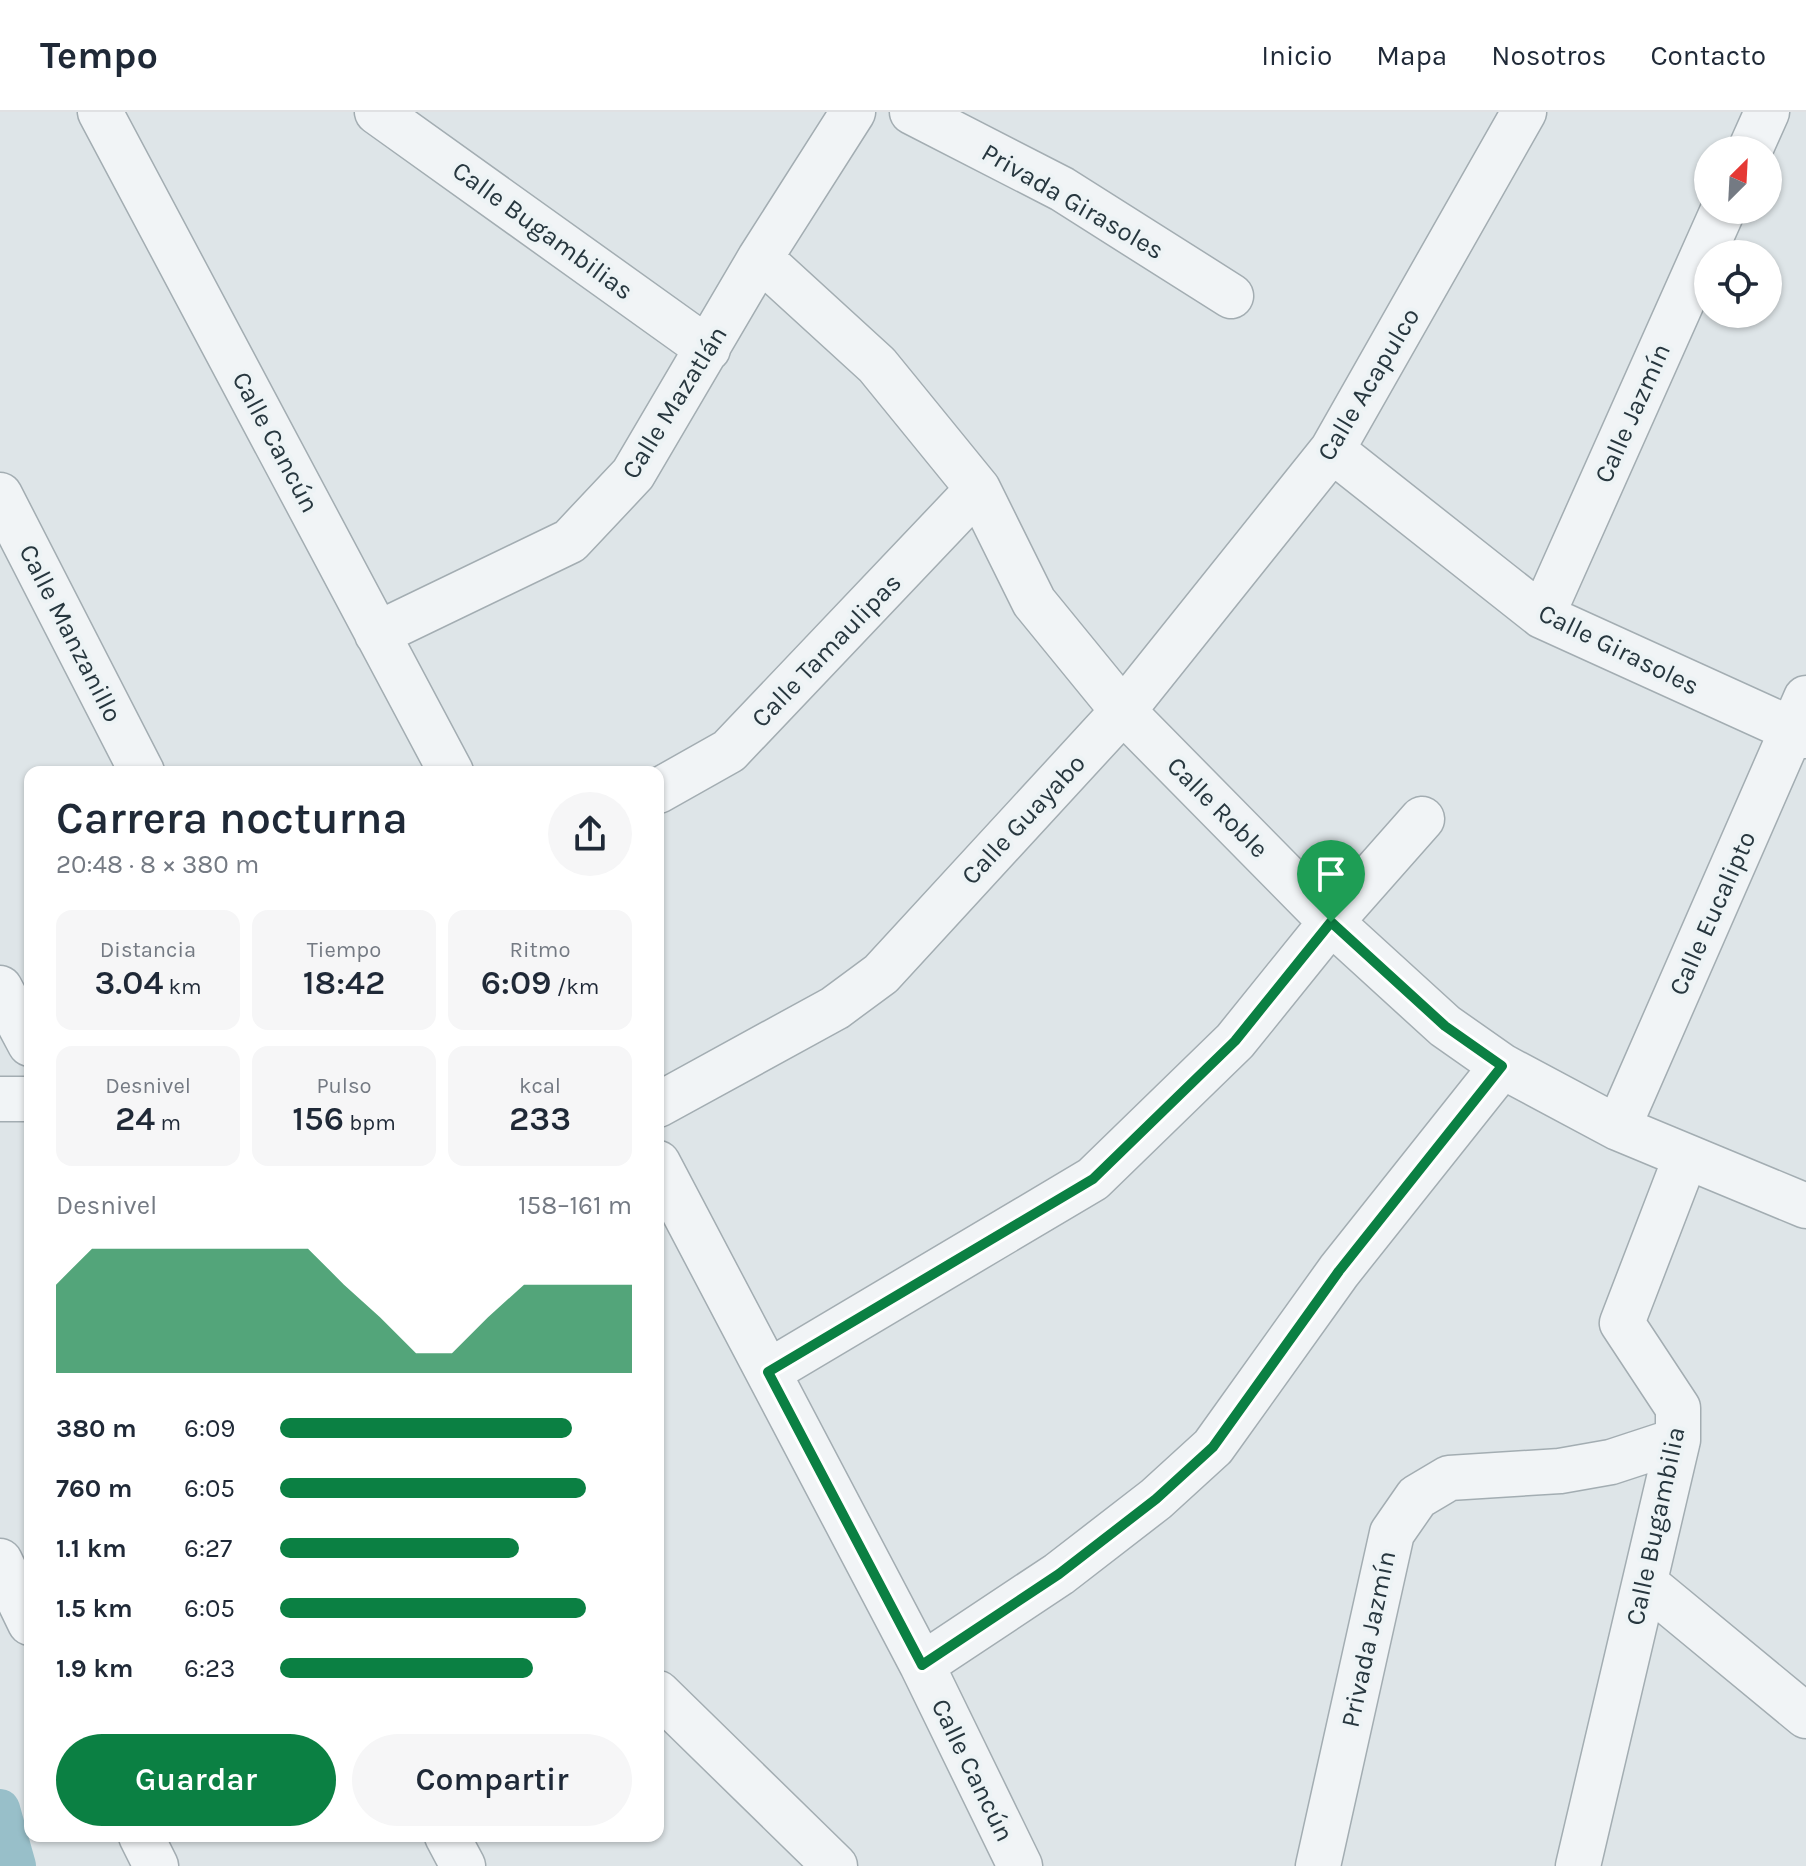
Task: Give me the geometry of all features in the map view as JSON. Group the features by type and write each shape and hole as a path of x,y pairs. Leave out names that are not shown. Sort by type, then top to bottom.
{"street":[{"name":"Calle Cancún","path":"100,112 448,766"},
{"name":"Calle Bugambilias","path":"377,112 708,349"},
{"name":"Calle Mazatlán","path":"377,634 570,541 633,474 760,258 853,112"},
{"name":"Privada Girasoles","path":"912,112 1062,189 1231,296"},
{"name":"Calle Acapulco","path":"1123,711 1332,450 1524,112"},
{"path":"1756,136 1767,112"},
{"name":"Calle Jazmín","path":"1542,616 1717,224"},
{"name":"Calle Roble","path":"760,258 877,365 978,489 1034,602 1123,711 1331,922 1445,1026 1502,1066 1618,1128 1685,1159 1806,1206"},
{"name":"Calle Girasoles","path":"1332,450 1542,616 1801,722"},
{"name":"Calle Tamaulipas","path":"664,788 729,751 978,489"},
{"name":"Calle Manzanillo","path":"0,495 139,766"},
{"name":"Calle Guayabo","path":"664,1102 835,1008 881,974 1123,711"},
{"name":"Calle Eucalipto","path":"1618,1128 1801,722"},
{"path":"768,1372 1093,1179 1235,1041 1331,922 1422,819"},
{"path":"0,988 24,1033"},
{"path":"922,1665 1059,1574 1156,1499 1213,1447 1339,1271 1502,1066"},
{"path":"0,1099 24,1099"},
{"name":"Calle Bugambilia","path":"1578,1866 1678,1440 1678,1408 1622,1323 1685,1159"},
{"name":"Calle Cancún","path":"664,1174 922,1665 1020,1866"},
{"name":"Privada Jazmín","path":"1318,1866 1392,1533 1417,1497 1449,1478 1560,1471 1611,1462 1678,1440"},
{"path":"0,1561 24,1610"},
{"path":"1645,1583 1806,1716"},
{"path":"664,1699 835,1866"},
{"path":"144,1842 156,1866"},
{"path":"450,1842 463,1866"}],"waterway":[{"path":"0,1809 16,1866"}],"route":[{"path":"1331,922 1445,1026 1502,1066 1339,1271 1213,1447 1156,1499 1059,1574 922,1665 768,1372 1093,1179 1235,1041 1331,922"}]}
